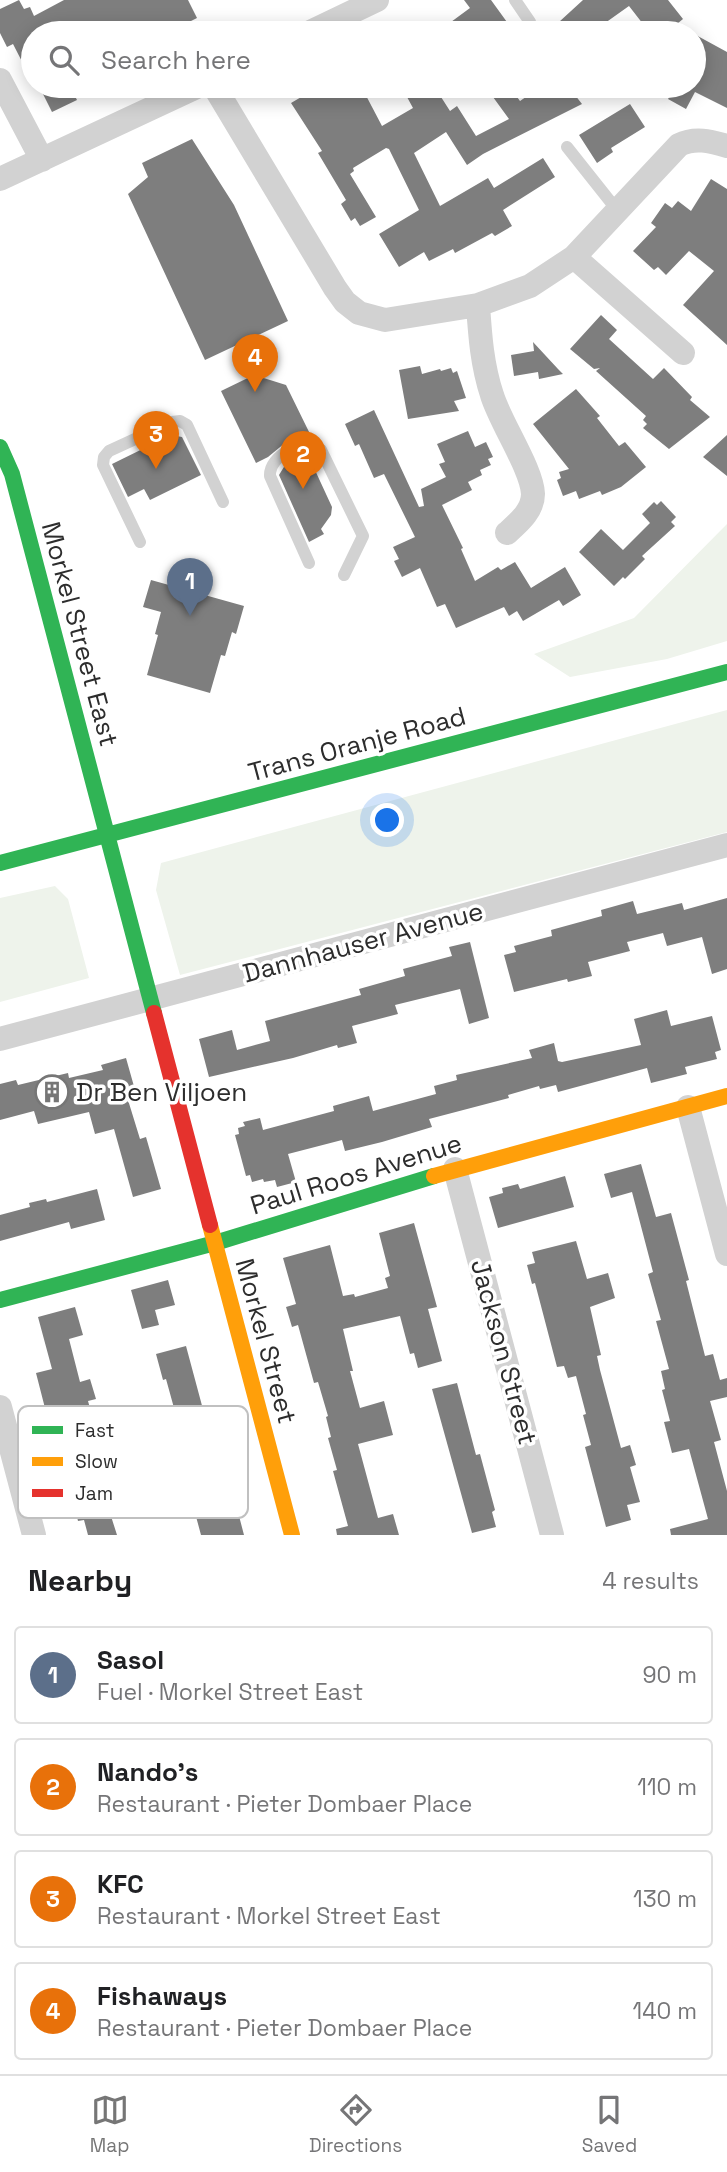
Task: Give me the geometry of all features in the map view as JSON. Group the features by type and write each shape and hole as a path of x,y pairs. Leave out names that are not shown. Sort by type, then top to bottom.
{"street":[{"path":"333,21 377,0"},
{"path":"0,80 42,160"},
{"path":"0,179 174,98"},
{"path":"221,98 345,302 367,316 385,320 478,304 530,286 574,257 679,145 700,140 727,146"},
{"path":"574,257 683,353"},
{"path":"478,304 483,359 491,394 529,479 533,495 525,515 507,533"},
{"name":"Morkel Street East","path":"0,447 12,474 107,835"},
{"name":"Trans Oranje Road","path":"0,863 727,673"},
{"name":"Morkel Street","path":"107,835 292,1535"},
{"name":"Dannhauser Avenue","path":"0,1039 727,845"},
{"name":"Paul Roos Avenue","path":"0,1300 215,1243 455,1169 727,1096"},
{"path":"688,1107 727,1254"},
{"name":"Jackson Street","path":"455,1169 552,1535"},
{"path":"0,1406 18,1474"},
{"path":"30,1518 34,1535"}],"lane":[{"path":"515,0 529,21"},
{"path":"567,147 617,210"},
{"path":"139,542 103,465 104,457 109,451 172,422 180,421 187,425 223,502"},
{"path":"309,563 270,476 270,468 273,461 288,451 310,445 321,450 363,536 344,575"}],"shaded area":[{"path":"727,524 727,641 667,659 570,677 534,654 634,618"},
{"path":"727,710 727,832 180,975 156,890 161,863"},
{"path":"55,886 68,899 89,978 0,1002 0,898"}],"building":[{"path":"19,0 24,9 30,7 34,16 64,0 188,0 197,18 191,21 21,21 21,60 13,44 7,47 0,33 0,9"},
{"path":"464,0 491,0 506,21 452,21 470,8"},
{"path":"583,0 668,0 683,19 641,21 629,6 608,21 560,21"},
{"path":"706,41 727,52 727,108 706,98"},
{"path":"45,98 76,98 77,100 52,112"},
{"path":"300,98 367,98 382,126 413,108 408,98 442,98 450,111 457,106 476,136 509,119 494,98 518,98 520,101 524,98 577,98 582,104 483,154 467,165 446,132 414,153 440,206 488,178 494,188 543,158 555,177 503,210 512,226 495,236 492,233 455,253 453,249 429,261 424,252 399,267 379,234 419,210 389,149 386,148 353,168 354,171 350,174 376,217 360,226 355,218 351,221 341,204 346,200 318,153 322,151 291,103"},
{"path":"669,98 692,98 686,109"},
{"path":"630,104 645,127 611,148 613,152 597,163 579,135"},
{"path":"192,139 234,205 288,321 205,360 128,194 148,177 142,163"},
{"path":"711,179 727,189 727,345 683,305 714,271 689,251 666,275 658,267 654,270 633,251 656,227 651,223 665,203 672,208 678,201 691,211"},
{"path":"601,315 617,330 609,339 653,379 664,368 692,397 690,400 710,417 669,449 643,428 647,424 643,420 646,416 596,371 600,368 594,369 570,349"},
{"path":"533,342 563,374 539,379 538,372 514,376 511,355 534,351"},
{"path":"420,366 422,374 451,368 453,373 457,371 466,398 454,401 459,411 408,419 399,370"},
{"path":"254,375 286,385 311,436 285,443 256,463 221,391"},
{"path":"576,389 600,416 597,418 619,446 625,442 646,467 621,487 602,495 600,491 579,499 576,491 563,496 557,480 561,478 559,472 569,469 533,424"},
{"path":"374,410 419,507 424,506 421,489 446,477 439,464 445,462 437,444 468,431 475,447 486,442 493,457 488,459 491,465 480,470 482,475 468,482 472,490 442,505 463,548 461,549 475,581 498,567 501,570 515,562 531,588 565,567 581,595 563,606 559,600 523,621 517,611 509,616 504,607 456,628 445,604 437,607 420,568 402,577 394,561 399,559 393,547 415,537 384,474 374,478 359,444 355,446 345,424"},
{"path":"171,435 182,437 201,475 150,500 144,489 128,497 112,464"},
{"path":"727,435 727,476 703,457"},
{"path":"308,455 332,507 331,515 321,529 324,534 309,542 279,475 287,462"},
{"path":"661,501 676,517 671,522 675,526 642,556 645,559 625,579 623,577 614,586 579,552 601,529 623,550 650,523 642,514 654,502 657,505"},
{"path":"151,580 244,606 236,634 232,632 225,656 221,655 210,693 147,675 161,612 143,607"},
{"path":"727,898 727,969 712,974 702,937 667,946 663,933 627,942 630,951 588,962 592,976 514,992 504,955 516,952 514,946 552,936 551,930 602,916 601,910 633,901 637,914 682,903 684,910"},
{"path":"470,942 489,1018 469,1024 460,989 395,1005 398,1014 352,1026 357,1043 338,1048 337,1045 209,1077 199,1039 232,1030 237,1050 270,1041 265,1021 361,995 359,989 405,976 403,969 452,956 449,947"},
{"path":"667,1010 671,1026 712,1016 721,1050 715,1052 717,1059 685,1067 687,1074 651,1083 647,1068 558,1092 556,1085 540,1089 539,1086 508,1095 509,1098 429,1119 432,1127 382,1142 345,1151 342,1140 288,1154 296,1182 277,1187 275,1180 252,1182 250,1175 246,1176 235,1135 239,1134 238,1128 245,1126 243,1122 260,1118 263,1130 334,1111 333,1106 369,1096 373,1111 436,1094 434,1086 457,1080 456,1075 532,1058 529,1050 554,1043 558,1061 562,1062 641,1045 634,1019"},
{"path":"126,1058 137,1097 128,1100 140,1139 146,1137 161,1189 133,1197 114,1129 95,1134 89,1112 38,1124 34,1111 0,1120 0,1084 16,1080 18,1085 68,1073 69,1078 103,1070 101,1065"},
{"path":"641,1164 656,1217 671,1213 705,1356 713,1354 720,1380 727,1378 727,1397 710,1401 721,1440 714,1442 727,1491 727,1535 671,1535 670,1529 708,1519 689,1449 672,1453 664,1422 670,1421 662,1390 665,1389 661,1371 669,1369 656,1321 661,1320 648,1274 653,1272 632,1192 611,1198 604,1174"},
{"path":"565,1176 574,1207 498,1228 489,1197 503,1193 502,1188 518,1184 520,1189"},
{"path":"97,1189 105,1220 71,1229 69,1222 0,1241 0,1215 30,1207 29,1203 46,1199 47,1202"},
{"path":"414,1223 437,1307 428,1309 442,1361 418,1368 414,1353 410,1354 400,1316 343,1329 360,1408 384,1401 393,1435 358,1444 378,1518 393,1514 399,1535 337,1535 336,1529 348,1526 333,1471 337,1470 328,1438 331,1437 326,1417 328,1416 318,1382 314,1383 298,1325 292,1327 286,1307 296,1304 283,1258 330,1245 343,1296 354,1294 355,1297 388,1288 385,1278 390,1276 379,1233"},
{"path":"576,1241 587,1279 608,1273 615,1298 590,1307 601,1355 597,1356 600,1370 621,1448 630,1445 636,1465 630,1467 640,1502 627,1505 631,1520 606,1527 585,1447 591,1445 576,1376 568,1378 564,1366 557,1367 535,1283 532,1284 527,1265 535,1263 532,1252"},
{"path":"168,1280 175,1305 155,1310 159,1325 142,1329 131,1290"},
{"path":"75,1307 83,1335 69,1339 80,1382 90,1379 96,1399 88,1401 89,1406 44,1406 36,1373 52,1369 38,1317"},
{"path":"186,1346 202,1406 173,1406 156,1354"},
{"path":"457,1383 476,1455 480,1454 495,1510 492,1512 496,1527 472,1533 432,1389"},
{"path":"77,1518 112,1518 117,1535 88,1535 84,1520 78,1521"},
{"path":"196,1518 240,1518 244,1535 201,1535"}],"traffic: fast":[{"path":"0,447 12,474 154,1013"},
{"path":"0,863 727,672"},
{"path":"0,1300 215,1243 434,1176"}],"traffic: slow":[{"path":"434,1176 727,1096"},
{"path":"210,1225 292,1535"}],"traffic: jam":[{"path":"154,1013 210,1225"}],"place":[{"name":"Fishaways","path":"255,392"},
{"name":"KFC","path":"156,469"},
{"name":"Nando's","path":"303,489"},
{"name":"Sasol","path":"190,616"},
{"name":"Dr Ben Viljoen","path":"52,1092"}]}
